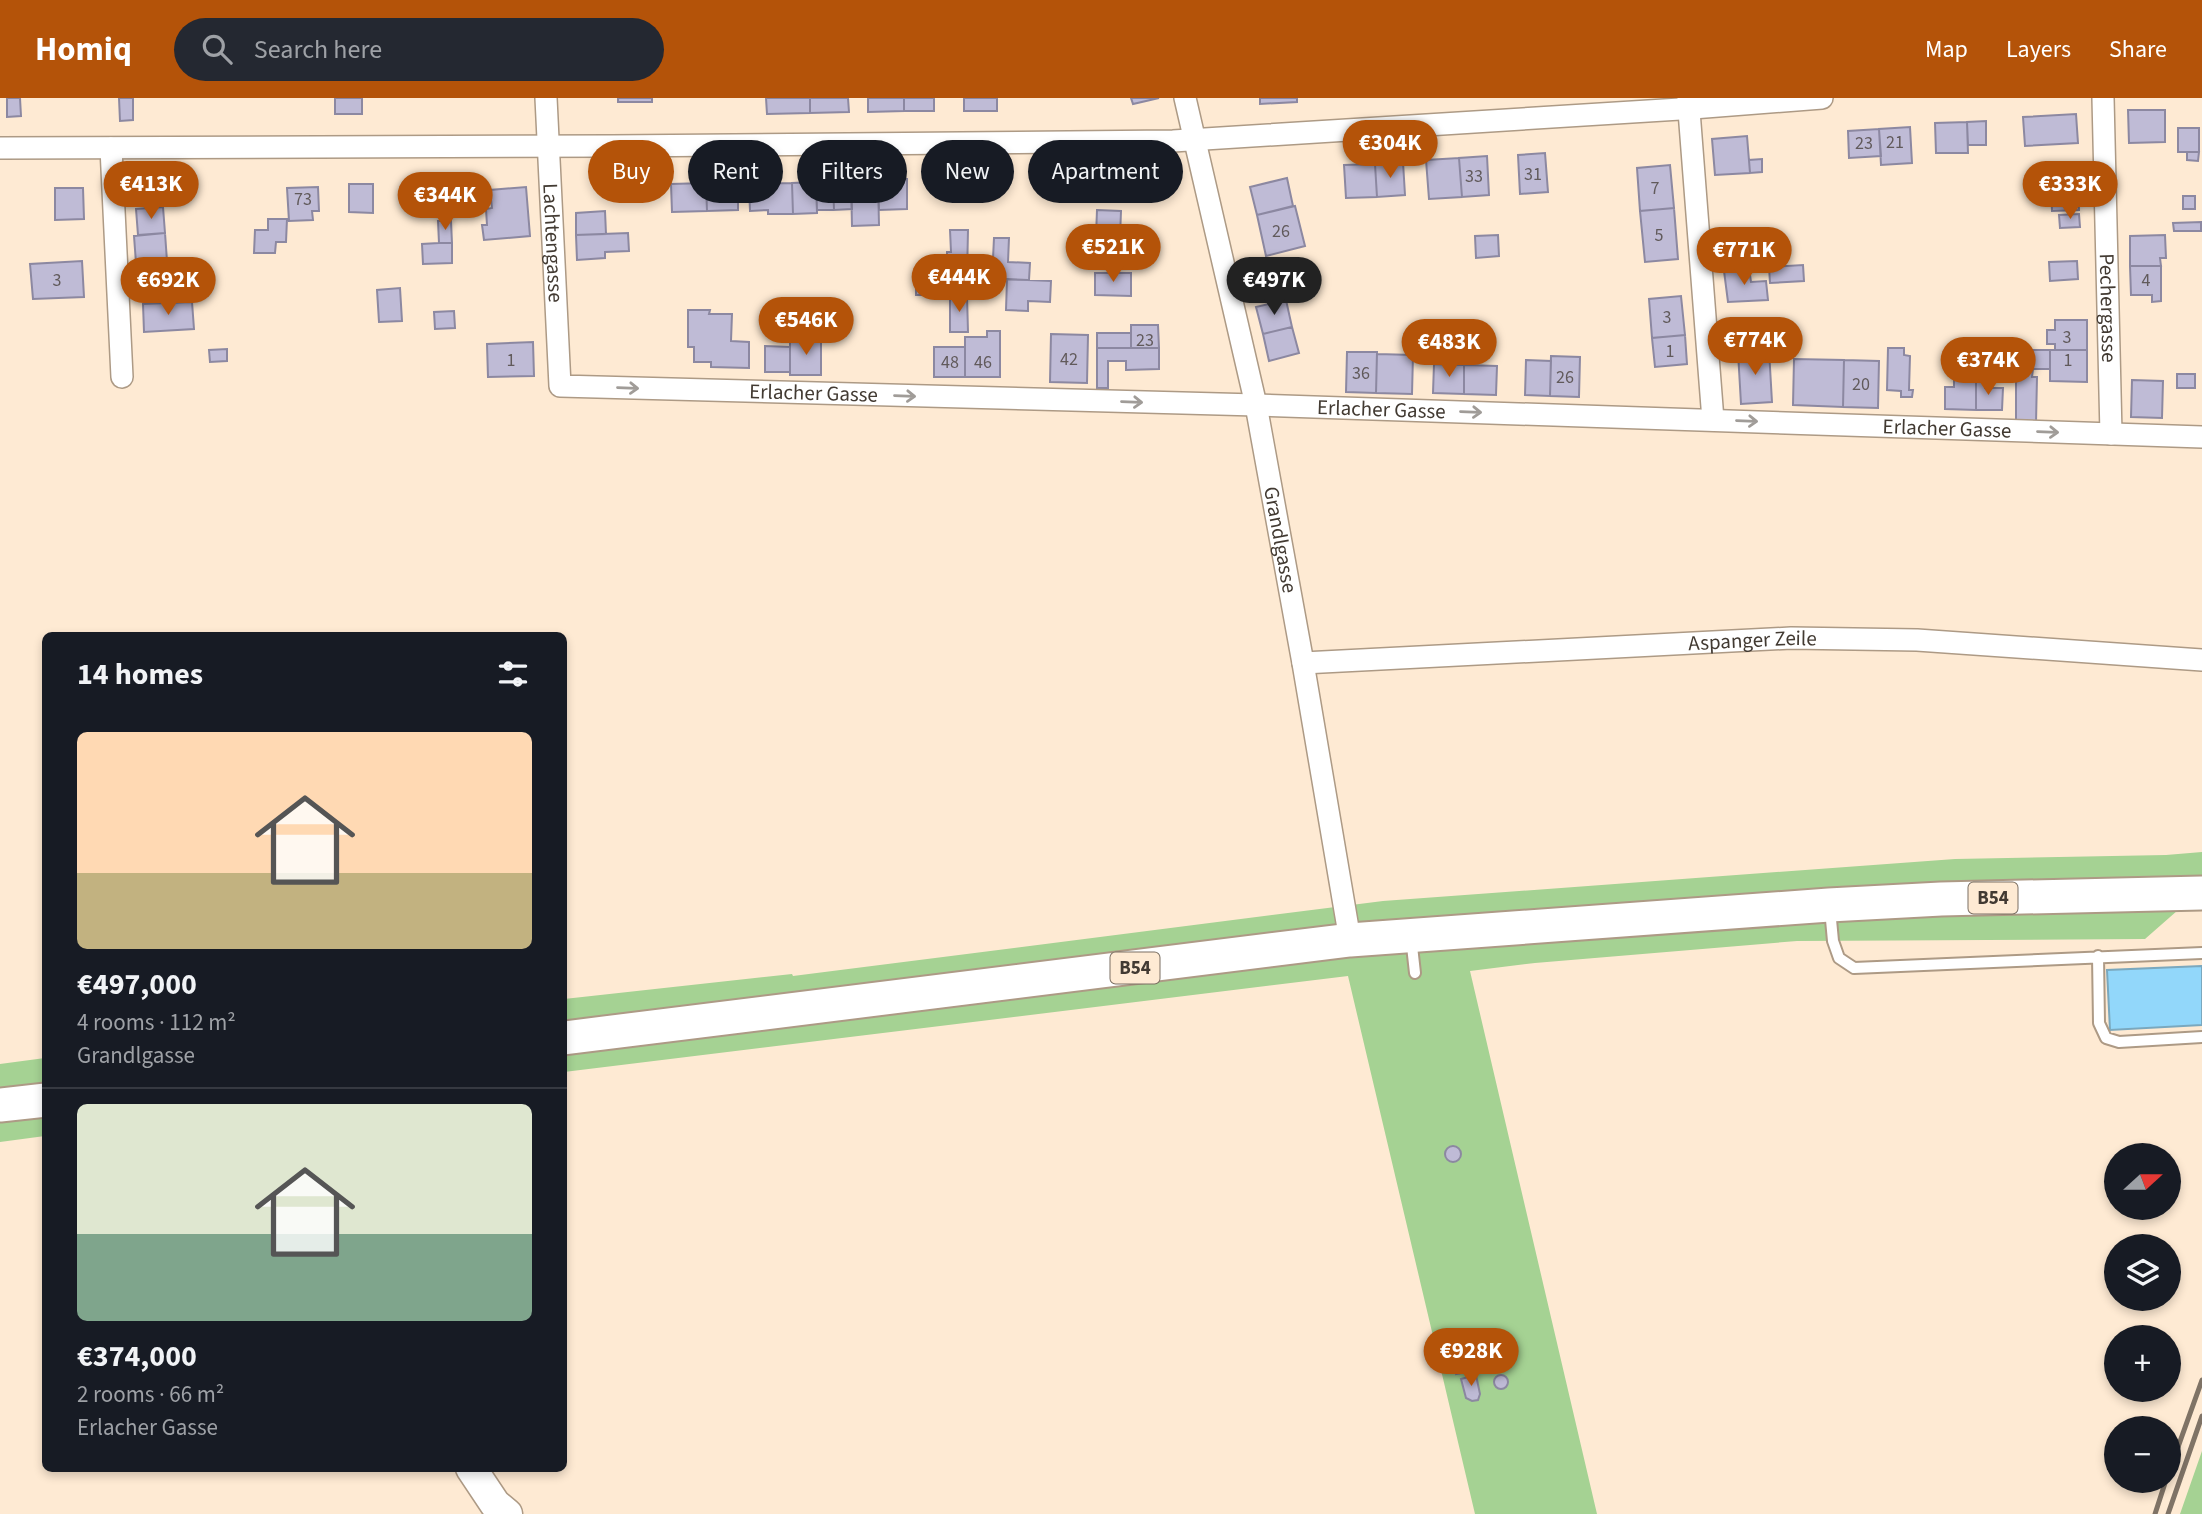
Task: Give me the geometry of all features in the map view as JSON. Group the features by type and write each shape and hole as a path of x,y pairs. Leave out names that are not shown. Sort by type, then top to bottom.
{"main road":[{"name":"B54","path":"567,1038 1350,940 1829,905 2202,892"},
{"path":"0,1105 42,1100"},
{"path":"474,1472 495,1504 508,1514"}],"street":[{"name":"Lachtengasse","path":"545,98 560,386"},
{"name":"Grandlgasse","path":"1185,98 1256,405 1350,940"},
{"path":"0,148 1194,139 1689,103 1822,98"},
{"name":"Pechergasse","path":"2103,98 2111,435"},
{"path":"1689,103 1713,420"},
{"path":"111,148 122,377"},
{"name":"Erlacher Gasse","path":"560,386 1256,405 2202,437"},
{"name":"Aspanger Zeile","path":"1303,663 1791,638 1917,640 2202,660"}],"lane":[{"path":"1829,905 1833,941 1839,958 1854,968 2202,953"},
{"path":"1411,937 1415,973"},
{"path":"2098,956 2099,1023 2106,1038 2119,1041 2202,1037"}],"green space":[{"path":"2202,852 2202,889 2145,939 1797,941 1470,971 1597,1514 1475,1514 1348,976 567,1072 567,999 793,976 1383,901 1955,859"},
{"path":"42,1058 42,1086 0,1091 0,1064"},
{"path":"42,1113 42,1136 0,1142 0,1119"},
{"path":"2202,1451 2202,1514 2180,1514"}],"water":[{"path":"2202,966 2202,1025 2110,1030 2107,970"}],"building":[{"path":"7,98 20,98 21,116 7,117"},
{"path":"119,98 133,98 133,120 120,121"},
{"path":"335,98 362,98 362,114 335,114"},
{"path":"618,98 652,98 652,102 618,102"},
{"path":"766,98 810,98 810,113 767,114"},
{"path":"810,98 848,98 849,112 810,113"},
{"path":"868,98 904,98 904,111 868,112"},
{"path":"904,98 934,98 934,111 904,111"},
{"path":"964,98 997,98 997,111 964,111"},
{"path":"1131,98 1159,98 1133,104"},
{"path":"1260,98 1297,98 1297,102 1260,104"},
{"path":"2128,110 2165,110 2165,142 2129,143"},
{"path":"2076,114 2078,143 2025,146 2023,117"},
{"path":"1986,121 1986,145 1968,145 1967,122"},
{"path":"1967,122 1968,153 1936,153 1935,123"},
{"path":"1910,127 1912,163 1881,165 1879,129"},
{"path":"2178,128 2199,128 2199,152 2178,152"},
{"path":"1879,129 1881,156 1849,158 1848,131"},
{"path":"1747,136 1750,173 1715,175 1712,139"},
{"path":"2187,152 2199,152 2198,161 2187,160"},
{"path":"1545,153 1548,192 1520,194 1518,155"},
{"path":"1487,156 1489,195 1462,197 1459,158"},
{"path":"1459,158 1462,197 1429,199 1426,160"},
{"path":"1762,159 1762,172 1750,173 1749,160"},
{"path":"1403,162 1405,195 1377,197 1375,164"},
{"path":"1375,164 1377,197 1346,198 1344,165"},
{"path":"1670,165 1674,208 1640,211 1637,168"},
{"path":"1287,178 1293,206 1257,215 1250,187"},
{"path":"783,183 792,183 793,214 768,214 768,210 750,211 750,203 783,203"},
{"path":"792,183 797,183 797,203 817,203 817,213 793,214"},
{"path":"349,184 373,184 373,213 349,212"},
{"path":"674,184 688,184 688,203 707,203 707,211 672,212"},
{"path":"2078,184 2079,210 2052,211 2051,185"},
{"path":"318,187 319,211 312,211 313,220 289,221 287,188"},
{"path":"526,187 530,236 484,240 482,225 487,225 486,209 492,208 490,190"},
{"path":"55,188 83,188 84,219 55,220"},
{"path":"2183,196 2195,196 2195,209 2183,209"},
{"path":"707,203 738,203 738,210 707,211"},
{"path":"817,203 834,203 834,210 817,210"},
{"path":"834,203 852,203 852,209 834,210"},
{"path":"851,203 879,203 879,225 852,226"},
{"path":"879,203 907,203 907,209 879,210"},
{"path":"1295,206 1305,246 1266,256 1257,215"},
{"path":"163,207 165,233 138,235 136,209"},
{"path":"1674,208 1678,259 1645,262 1640,211"},
{"path":"1097,210 1121,211 1120,237 1096,236"},
{"path":"605,211 606,234 576,235 576,213"},
{"path":"2079,214 2080,227 2060,228 2059,215"},
{"path":"268,219 287,219 286,242 276,242 275,253 254,253 255,230 268,230"},
{"path":"438,221 451,221 452,243 439,243"},
{"path":"2201,222 2201,231 2174,231 2173,223"},
{"path":"950,230 968,230 967,277 926,277 926,258 935,258 936,267 947,267 947,252 951,252"},
{"path":"165,233 167,261 136,263 134,236"},
{"path":"628,233 629,251 605,252 605,258 577,260 576,235"},
{"path":"1759,234 1761,254 1755,255 1756,268 1724,271 1721,238"},
{"path":"1498,235 1499,256 1476,258 1475,236"},
{"path":"2165,235 2166,258 2160,258 2161,266 2130,266 2130,236"},
{"path":"1096,236 1133,238 1132,261 1095,259"},
{"path":"994,238 1009,238 1008,262 1030,263 1029,280 992,279"},
{"path":"452,243 452,263 423,264 422,244"},
{"path":"82,261 84,297 33,299 30,264"},
{"path":"2077,261 2078,279 2050,281 2049,262"},
{"path":"1803,265 1804,281 1770,283 1769,267"},
{"path":"2130,266 2161,266 2161,301 2152,302 2152,295 2131,295"},
{"path":"1749,268 1751,282 1766,281 1768,300 1728,302 1724,271"},
{"path":"1095,273 1131,273 1131,296 1095,295"},
{"path":"916,277 967,277 967,295 916,295"},
{"path":"1007,279 1051,281 1050,302 1028,301 1028,311 1006,310"},
{"path":"400,288 402,321 379,322 377,290"},
{"path":"950,295 967,295 968,332 950,332"},
{"path":"1681,296 1685,335 1652,338 1649,299"},
{"path":"1286,300 1292,327 1263,334 1256,307"},
{"path":"192,302 194,329 144,332 143,304"},
{"path":"688,310 732,314 731,341 749,342 749,368 711,367 711,362 694,362 694,347 688,347"},
{"path":"454,311 455,328 435,329 434,312"},
{"path":"2055,320 2087,320 2087,350 2055,350 2055,344 2047,344 2047,330 2055,330"},
{"path":"1131,325 1158,325 1159,348 1131,348"},
{"path":"1292,327 1299,353 1269,361 1263,334"},
{"path":"987,331 1000,331 1000,377 965,377 965,337 987,337"},
{"path":"1097,333 1131,333 1131,348 1097,348"},
{"path":"1051,334 1088,335 1087,383 1050,382"},
{"path":"807,335 821,335 821,375 790,375 790,341 807,341"},
{"path":"1685,335 1687,364 1655,367 1652,338"},
{"path":"533,342 534,376 488,377 487,344"},
{"path":"1964,343 1976,343 1976,378 1958,378 1958,355 1963,355"},
{"path":"765,346 790,347 790,372 765,372"},
{"path":"934,347 965,347 965,377 934,377"},
{"path":"1097,348 1159,348 1159,369 1126,370 1126,361 1108,361 1108,388 1097,388"},
{"path":"1888,348 1904,348 1904,355 1910,356 1909,390 1913,390 1912,397 1901,397 1901,391 1887,390"},
{"path":"227,349 227,361 210,362 209,350"},
{"path":"1769,350 1772,402 1741,404 1738,352"},
{"path":"2016,350 2050,350 2050,369 2033,369 2032,377 2037,377 2036,423 2016,423"},
{"path":"2050,350 2087,350 2087,382 2050,381"},
{"path":"1347,352 1377,352 1376,393 1346,392"},
{"path":"1377,354 1413,355 1412,394 1376,393"},
{"path":"1551,356 1580,357 1579,397 1550,396"},
{"path":"1794,359 1844,360 1843,407 1793,405"},
{"path":"1526,360 1551,361 1550,396 1525,395"},
{"path":"1844,360 1879,361 1878,408 1843,407"},
{"path":"1434,364 1464,365 1464,394 1433,393"},
{"path":"1464,365 1497,366 1496,395 1464,394"},
{"path":"2177,374 2195,374 2195,388 2177,388"},
{"path":"1954,378 1976,378 1976,410 1945,409 1945,387 1954,387"},
{"path":"1976,378 1985,378 1985,388 2003,388 2002,410 1976,410"},
{"path":"2132,380 2163,381 2162,418 2131,417"},
{"path":"1450,1146 1456,1146 1461,1154 1459,1160 1450,1162 1445,1157 1445,1151"},
{"path":"1470,1330 1478,1370 1456,1374 1447,1335"},
{"path":"1476,1375 1480,1394 1478,1400 1472,1401 1466,1398 1461,1379"},
{"path":"1498,1375 1504,1375 1508,1382 1504,1389 1498,1389 1494,1385 1494,1379"}],"railway":[{"path":"2181,1439 2202,1380"},
{"path":"2168,1514 2202,1416"},
{"path":"2155,1514 2162,1493"}]}
